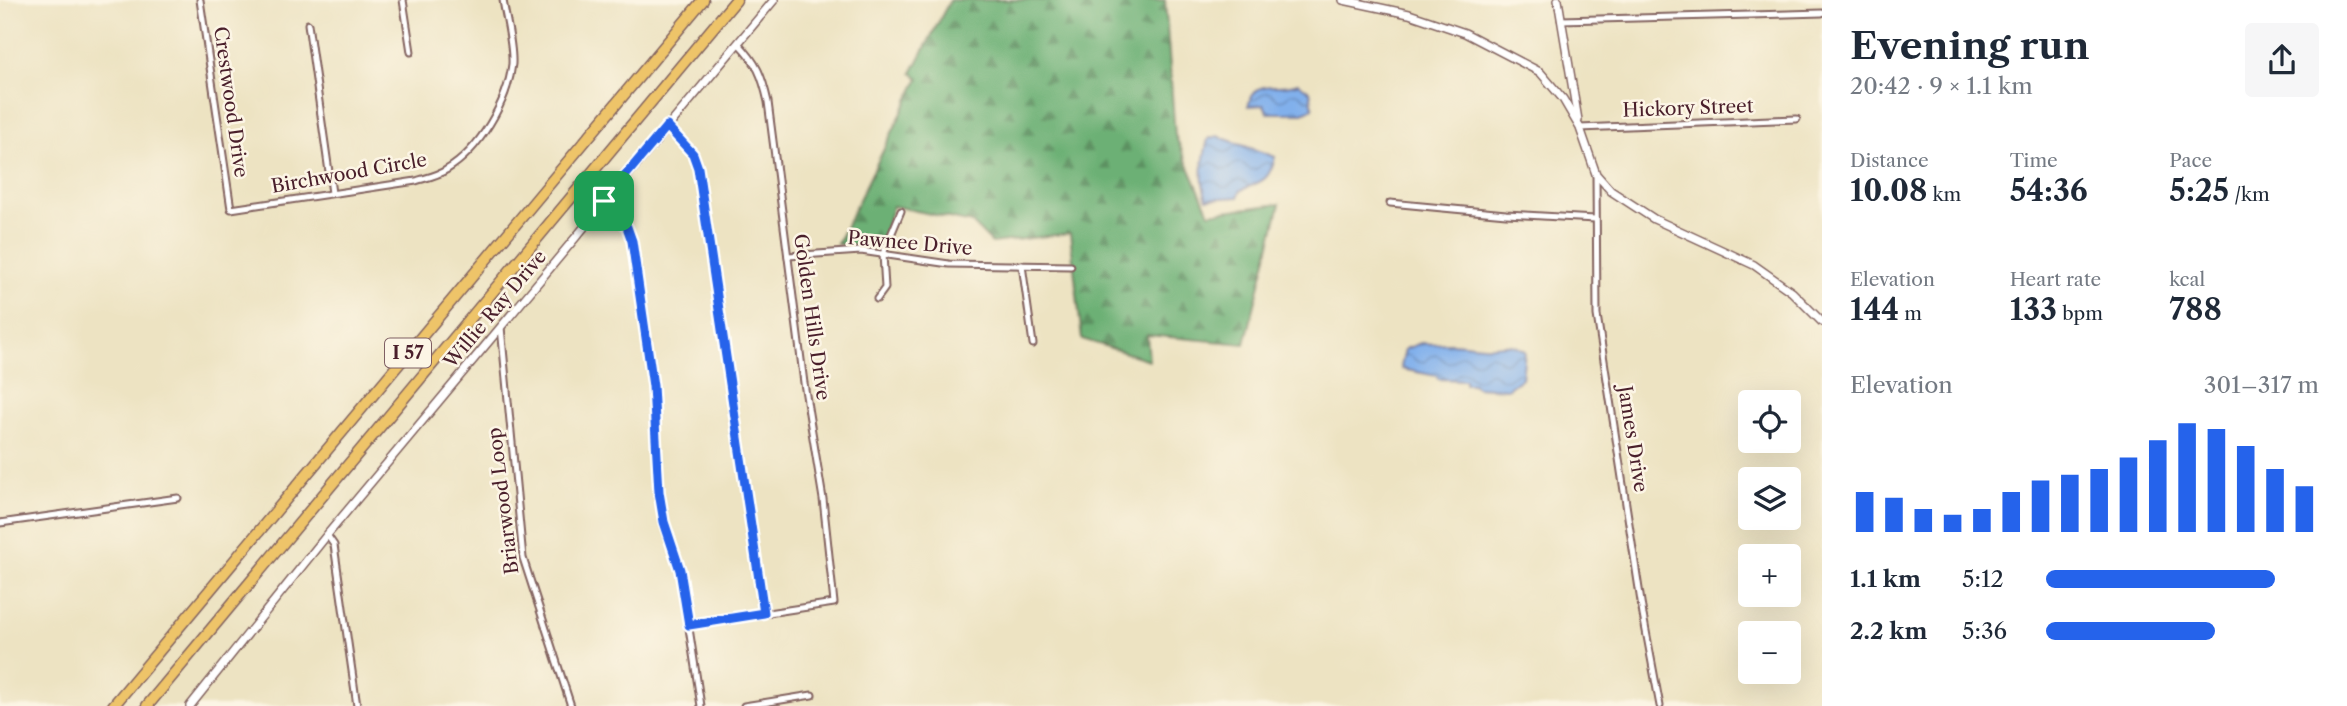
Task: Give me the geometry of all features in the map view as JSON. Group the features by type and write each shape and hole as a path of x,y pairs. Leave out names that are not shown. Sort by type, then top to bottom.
{"highway":[{"name":"I 57","path":"113,706 703,0"},
{"name":"I 57","path":"147,706 736,0"}],"street":[{"name":"Crestwood Drive","path":"200,0 231,209"},
{"path":"403,0 411,52"},
{"name":"Birchwood Circle","path":"231,209 416,181 445,172 466,155 491,122 506,94 512,62 503,0"},
{"name":"Willie Ray Drive","path":"190,706 327,535 774,0"},
{"path":"1343,0 1409,14 1465,33 1503,51 1540,72 1563,99 1580,128"},
{"path":"1558,0 1573,103 1595,174 1611,191 1654,219 1754,265 1792,292 1821,318"},
{"path":"1561,20 1822,13"},
{"path":"307,24 332,193"},
{"name":"Golden Hills Drive","path":"738,43 753,59 762,76 772,126 804,383 823,499 834,603 764,613"},
{"name":"Hickory Street","path":"1580,128 1797,119"},
{"path":"667,126 693,154 698,168 764,613 689,625"},
{"name":"James Drive","path":"1595,174 1597,315 1643,615 1660,706"},
{"path":"604,201 627,227 632,241 653,386 659,492 664,522 680,570 701,706"},
{"path":"1390,204 1595,219"},
{"path":"877,299 885,288 883,254 901,211"},
{"name":"Pawnee Drive","path":"788,256 840,252 883,254 950,264 1071,266"},
{"path":"1022,265 1033,344"},
{"name":"Briarwood Loop","path":"501,327 523,558 571,706"},
{"path":"0,523 178,498"},
{"path":"327,535 334,545 357,706"},
{"path":"744,706 812,695"}],"green space":[{"path":"950,0 1165,0 1175,135 1209,213 1280,204 1245,344 1147,335 1149,360 1082,339 1070,233 992,243 972,223 893,206 879,247 837,244 919,78 912,73"}],"water":[{"path":"1298,83 1310,91 1313,108 1303,113 1268,113 1264,105 1248,106 1252,96 1262,87"},
{"path":"1217,136 1275,157 1267,176 1241,190 1238,197 1207,199 1202,176 1203,162 1208,139"},
{"path":"1421,343 1519,347 1525,351 1522,378 1507,389 1476,387 1473,384 1465,384 1465,380 1438,379 1437,376 1402,369 1405,349"}],"route":[{"path":"667,126 693,154 698,168 764,613 689,625 680,570 664,522 659,492 653,386 632,241 627,227 604,201 667,126"}]}
